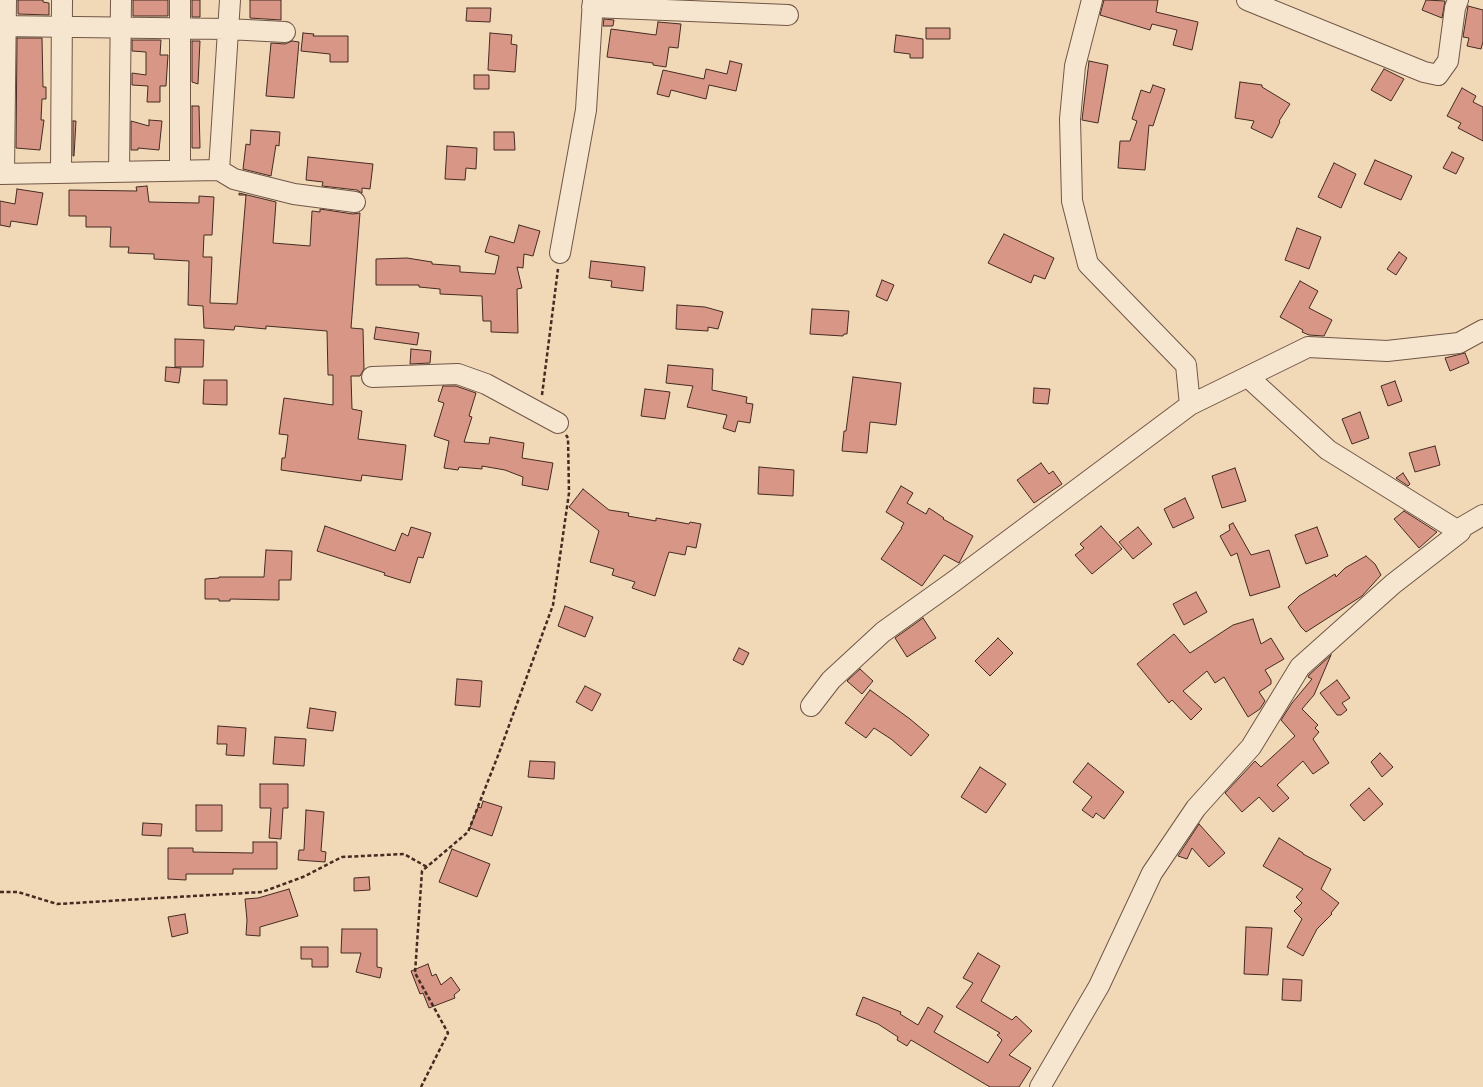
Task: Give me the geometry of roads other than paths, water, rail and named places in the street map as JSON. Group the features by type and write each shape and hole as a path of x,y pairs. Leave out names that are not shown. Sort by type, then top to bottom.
{"street":[{"path":"6,0 3,26 2,174 219,170 234,179 294,194 355,202"},
{"path":"61,173 62,0"},
{"path":"119,172 121,0"},
{"path":"180,0 180,170"},
{"path":"219,170 230,0"},
{"path":"1092,0 1075,75 1070,119 1072,201 1088,264 1186,365 1190,405"},
{"path":"1247,0 1424,72 1438,74 1448,62 1455,8 1458,0"},
{"path":"560,253 586,110 592,3 788,15"},
{"path":"3,26 228,29 285,32"},
{"path":"811,706 831,680 883,632 1190,405 1308,347 1387,351 1459,342 1483,330"},
{"path":"372,377 458,374 486,384 558,423"},
{"path":"1248,377 1328,450 1460,532"},
{"path":"1040,1087 1099,986 1152,873 1196,808 1251,747 1300,667 1392,584 1460,532 1459,530 1483,515"}]}
